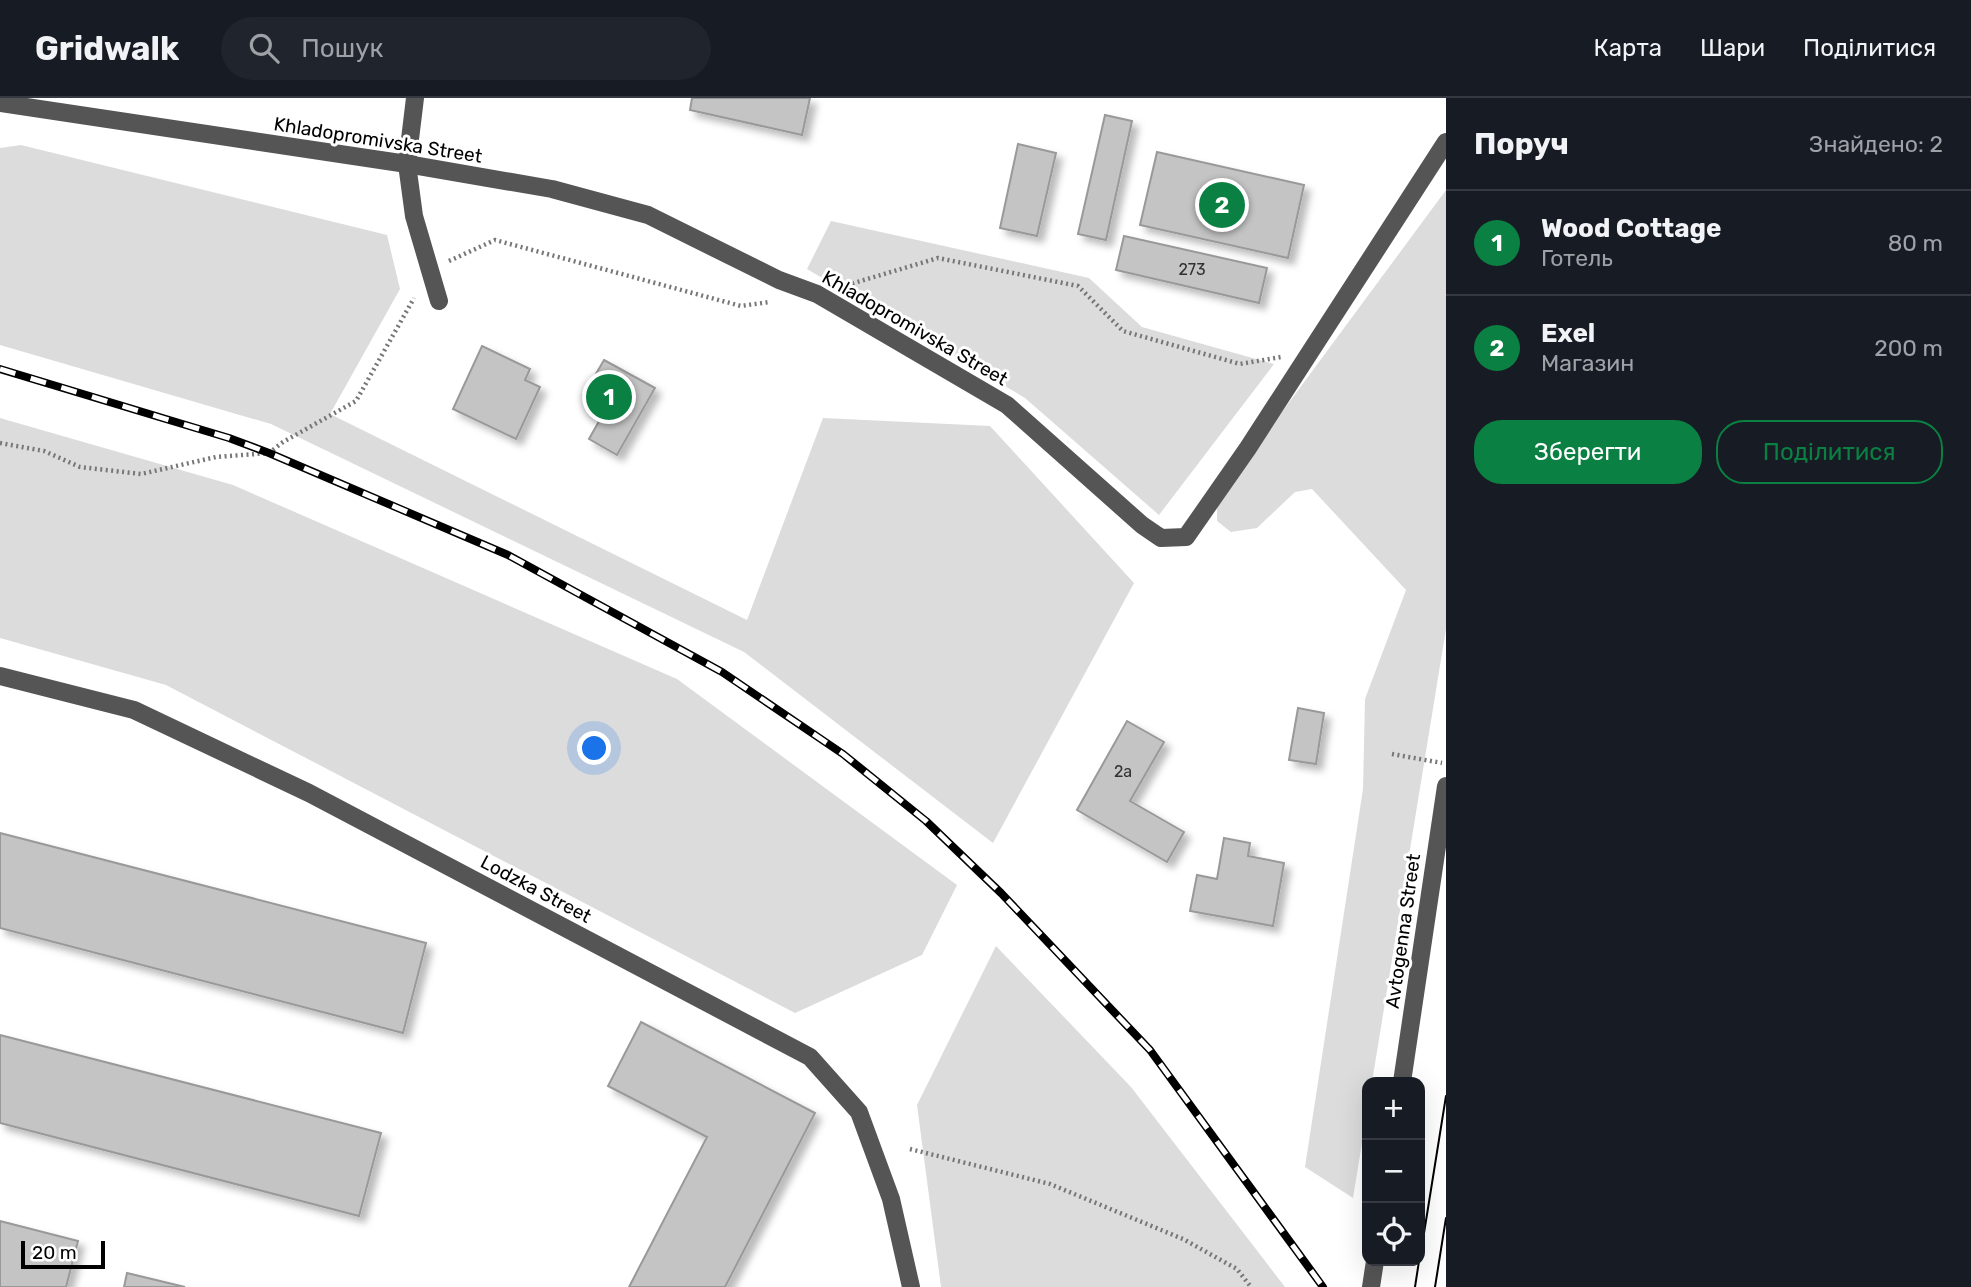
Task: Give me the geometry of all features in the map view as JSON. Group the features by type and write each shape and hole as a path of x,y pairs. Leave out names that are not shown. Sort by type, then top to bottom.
{"street":[{"path":"415,98 407,164 414,215 439,301"},
{"name":"Khladopromivska Street","path":"0,103 407,164 552,190 648,215 779,280 817,294 1007,405 1142,525 1161,538 1186,537 1248,448 1446,143"},
{"name":"Lodzka Street","path":"0,676 134,710 309,793 810,1057 859,1112 891,1199 911,1287"},
{"name":"Avtogenna Street","path":"1403,1077 1446,786"},
{"path":"1371,1287 1374,1266"}],"path":[{"path":"0,443 44,451 80,467 141,474 216,457 269,453 283,442 356,401 430,270 495,240 741,306 779,300"},
{"path":"817,294 938,258 1078,286 1123,331 1240,364 1309,352"},
{"path":"1392,754 1446,764"},
{"path":"910,1149 1050,1184 1183,1240 1237,1269 1251,1287"}],"shaded area":[{"path":"21,145 387,235 400,289 330,414 747,620 823,418 990,426 1134,583 993,843 744,652 271,424 0,345 0,148"},
{"path":"1446,190 1446,629 1373,1077 1362,1077 1362,1143 1353,1198 1305,1167 1363,789 1365,699 1406,590 1312,489 1295,492 1257,528 1231,532 1217,521 1217,500"},
{"path":"831,221 1089,278 1142,327 1274,364 1159,515 1025,398 807,269"},
{"path":"0,418 233,485 677,679 957,885 922,955 795,1013 166,685 0,638"},
{"path":"996,946 1131,1087 1285,1287 941,1287 917,1105"}],"building":[{"path":"692,98 810,98 802,135 690,110"},
{"path":"1105,115 1132,121 1106,240 1078,234"},
{"path":"1018,144 1056,153 1037,236 1000,228"},
{"path":"1157,152 1304,185 1288,258 1140,225"},
{"path":"1124,236 1267,268 1259,303 1116,270"},
{"path":"482,346 530,369 525,380 540,387 516,439 453,409"},
{"path":"604,360 655,388 617,455 589,439 606,409 583,396"},
{"path":"1298,708 1324,713 1316,764 1289,760"},
{"path":"1127,721 1164,742 1130,801 1184,832 1167,862 1077,810"},
{"path":"0,833 426,943 403,1033 0,928"},
{"path":"1224,838 1250,843 1248,856 1284,863 1273,926 1190,911 1197,875 1217,879"},
{"path":"641,1022 815,1113 725,1287 629,1287 707,1137 608,1086"},
{"path":"0,1035 381,1133 359,1216 0,1123"},
{"path":"0,1221 78,1241 66,1287 0,1287"},
{"path":"127,1273 185,1287 124,1287"}],"tram line":[{"path":"1425,1227 1446,1096"},
{"path":"1435,1287 1446,1218"},
{"path":"1415,1287 1418,1266"}],"railway":[{"path":"0,369 229,438 508,555 722,672 843,754 926,821 1001,893 1150,1050 1323,1287"}],"place":[{"name":"Exel","path":"1222,205"},
{"name":"Wood Cottage","path":"609,397"}]}
